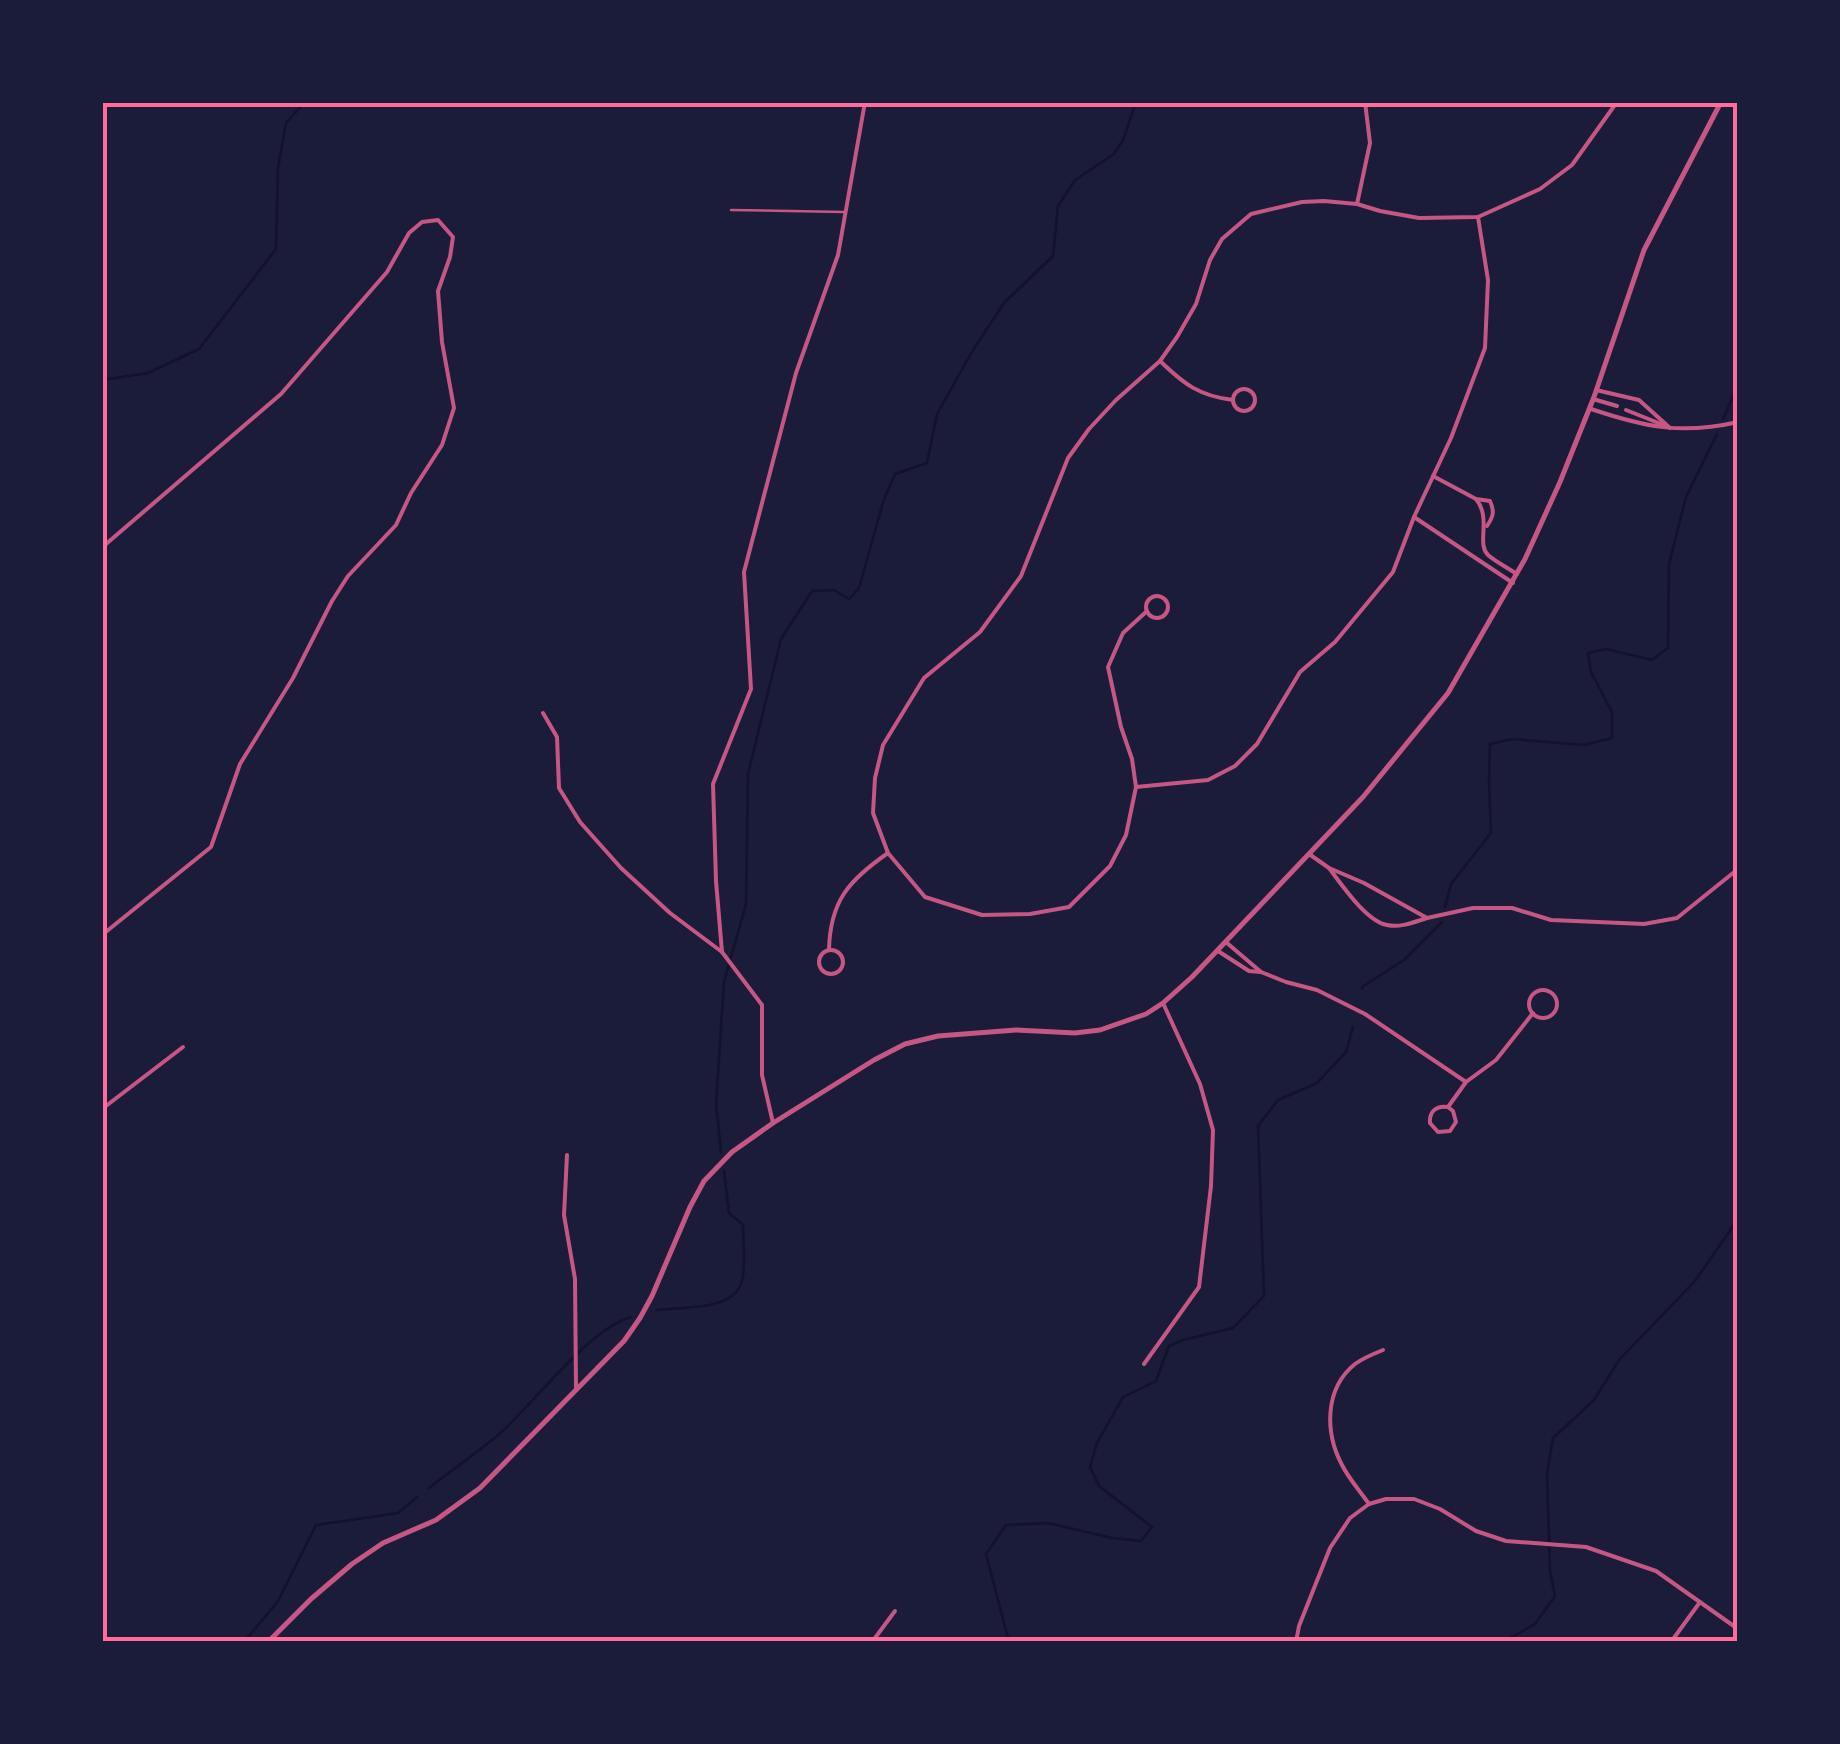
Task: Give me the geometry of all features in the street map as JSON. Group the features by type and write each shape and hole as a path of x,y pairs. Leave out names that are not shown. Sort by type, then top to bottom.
{"street":[{"path":"722,952 713,784 751,689 744,572 796,373 838,255 865,102"},
{"path":"1357,204 1370,143 1364,102"},
{"path":"1147,611 1152,616 1162,616 1168,604 1164,598 1154,596 1148,601 1147,611 1123,632 1108,667 1136,787 1128,826 1110,866 1069,907 1030,914 982,915 925,897 888,853 873,813 875,778 883,746 924,678 980,632 1022,576 1042,518 1072,452 1102,414 1160,361 1177,338 1196,304 1210,260 1222,238 1251,214 1302,202 1357,204 1419,218 1478,217 1540,189 1572,165 1617,102"},
{"path":"268,1642 352,1564 384,1543 436,1520 480,1488 624,1340 652,1296 704,1181 732,1152 905,1044 938,1036 1100,1030 1146,1014 1227,943 1363,797 1448,694 1517,574 1560,482 1590,408 1644,250 1721,102"},
{"path":"1136,787 1208,780 1235,766 1258,744 1300,672 1335,642 1393,572 1485,348 1488,280 1478,217"},
{"path":"102,934 211,848 240,764 292,678 332,601 348,576 396,525 410,493 442,445 454,408 438,291 453,237 438,220 422,222 410,233 387,272 281,394 106,544"},
{"path":"1160,361 1198,392 1233,400"},
{"path":"1245,389 1252,392 1255,402 1250,410 1243,411 1236,408 1233,400 1238,391 1245,389"},
{"path":"1596,390 1639,400 1670,428"},
{"path":"1593,399 1617,406"},
{"path":"1590,408 1640,425 1670,428 1694,430 1738,422"},
{"path":"1626,410 1670,428"},
{"path":"1433,476 1490,501 1494,510 1484,530"},
{"path":"1476,498 1484,508 1482,546 1486,554 1517,574"},
{"path":"1414,518 1512,583"},
{"path":"543,713 557,738 559,788 580,822 658,902 722,952 762,1004 762,1075 773,1123"},
{"path":"829,950 829,932 840,898 863,870 888,853"},
{"path":"1310,854 1329,868 1427,918"},
{"path":"1329,868 1359,906 1384,925 1405,926 1472,908 1512,908 1552,920 1644,924 1677,918 1738,869"},
{"path":"1227,943 1261,972"},
{"path":"829,950 837,951 843,959 841,969 834,974 823,971 819,964 822,954 829,950"},
{"path":"1218,951 1249,971 1317,990 1365,1014 1466,1082"},
{"path":"1539,990 1552,993 1557,1001 1553,1013 1541,1017 1533,1013 1532,996 1539,990"},
{"path":"1144,1364 1199,1287 1211,1186 1212,1130 1200,1084 1163,1003"},
{"path":"1448,1107 1456,1116 1454,1127 1438,1132 1430,1118 1436,1108 1448,1107 1466,1082 1496,1060 1533,1013"},
{"path":"102,1109 184,1047"},
{"path":"567,1155 564,1215 575,1279 576,1388"},
{"path":"1369,1504 1342,1465 1331,1434 1330,1411 1341,1379 1358,1362 1382,1350"},
{"path":"1296,1642 1330,1548 1350,1518 1369,1504 1386,1499 1414,1499 1440,1509 1476,1531 1506,1541 1586,1547 1656,1572 1738,1629"},
{"path":"1672,1642 1700,1602"},
{"path":"872,1642 895,1611"}],"lane":[{"path":"731,210 846,212"}],"waterway":[{"path":"102,380 148,373 199,349 276,249 278,168 286,123 305,102"},
{"path":"721,1152 716,1103 724,982 746,904 748,774 781,639 812,591 834,590 849,599 859,588 895,474 927,463 937,414 973,350 1004,303 1053,256 1058,206 1075,180 1114,154 1136,102"},
{"path":"1723,419 1738,385"},
{"path":"1445,907 1451,884 1491,833 1490,744 1512,739 1584,745 1612,738 1612,712 1591,672 1588,653 1606,649 1652,660 1668,648 1669,564 1686,497 1717,434"},
{"path":"1362,989 1404,960 1442,922"},
{"path":"1009,1642 986,1554 1006,1525 1048,1523 1141,1541 1152,1527 1099,1486 1090,1467 1097,1443 1123,1397 1156,1381 1169,1346 1233,1328 1264,1296 1258,1126 1278,1100 1317,1083 1346,1052 1353,1027"},
{"path":"657,1310 718,1303 737,1291 742,1281 743,1225 729,1213 724,1171"},
{"path":"1503,1642 1535,1624 1555,1596 1550,1571 1547,1474 1553,1438 1594,1400 1619,1360 1695,1281 1738,1219"},
{"path":"429,1488 497,1436 579,1352 631,1317"},
{"path":"244,1642 278,1601 316,1525 398,1513 417,1497"}]}
